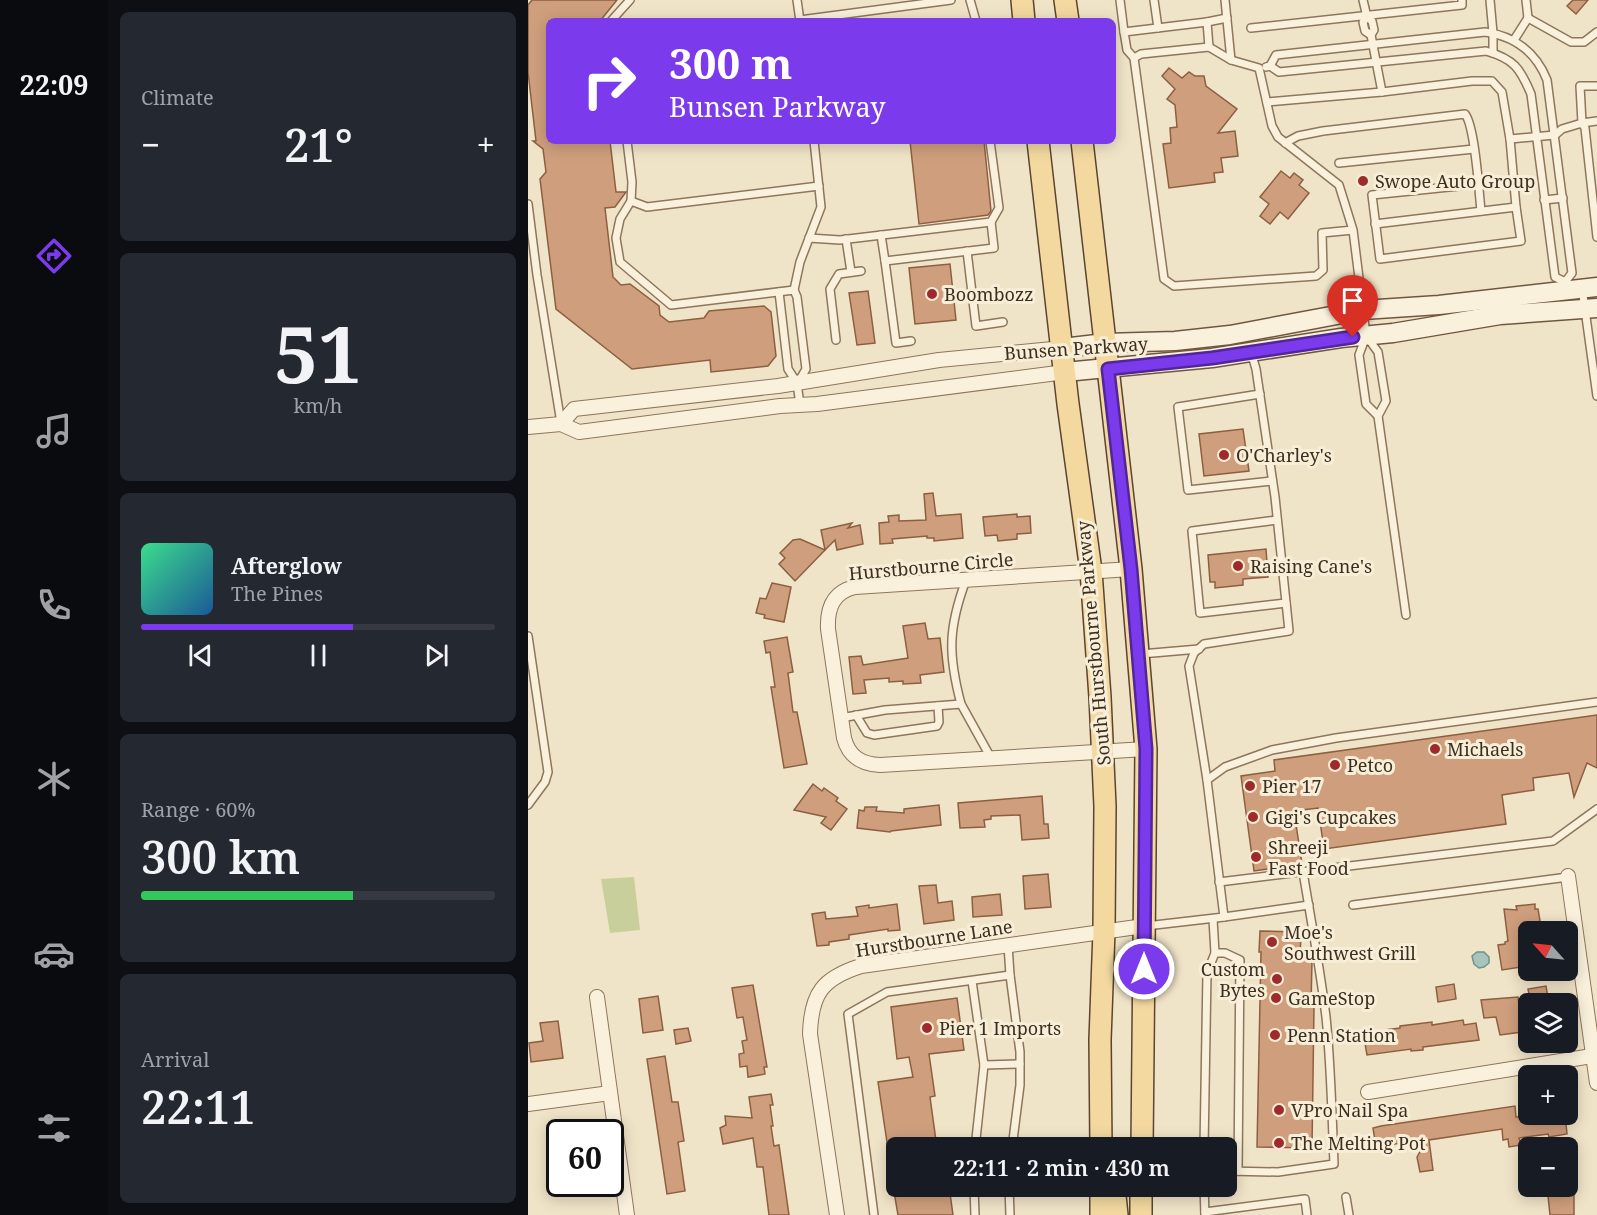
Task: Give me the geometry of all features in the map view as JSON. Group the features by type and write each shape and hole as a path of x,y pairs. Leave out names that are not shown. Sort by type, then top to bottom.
{"main road":[{"path":"1022,0 1024,18"},
{"path":"1065,0 1068,18"},
{"name":"South Hurstbourne Parkway","path":"1038,144 1091,572 1103,752 1105,806 1100,1040 1101,1137"},
{"path":"1082,144 1131,569 1146,749 1142,1137"},
{"path":"1101,1080 1108,1137"},
{"path":"1101,1197 1101,1215"},
{"path":"1115,1197 1117,1215"},
{"path":"1141,1215 1142,1197"}],"street":[{"name":"Bunsen Parkway","path":"561,423 574,409 797,383 939,360 1105,343 1175,341 1230,335 1363,310 1439,305 1577,287"},
{"name":"Bunsen Parkway","path":"528,427 561,423 579,432 1065,372 1212,358 1500,315 1591,309"},
{"name":"Hurstbourne Circle","path":"1131,569 855,587 836,596 827,616 846,745 850,753 859,761 869,765 1146,749"},
{"path":"1568,876 1597,1083"},
{"name":"Hurstbourne Lane","path":"837,1215 810,1034 810,1015 822,988 842,972 861,966 1144,926"},
{"path":"597,997 627,1215"},
{"path":"1368,1092 1592,1056"},
{"path":"528,1104 610,1093"}],"lane":[{"path":"614,18 630,0"},
{"path":"797,0 800,18"},
{"path":"822,18 951,0"},
{"path":"970,0 975,18"},
{"path":"1120,0 1127,50 1134,58 1164,279 1174,286 1316,276 1323,270 1322,233 1353,230"},
{"path":"1154,0 1158,28"},
{"path":"1225,0 1231,60"},
{"path":"1363,0 1366,16 1372,21 1374,30 1371,35 1372,43 1382,92"},
{"path":"1251,28 1462,5 1462,0"},
{"path":"1490,0 1493,53"},
{"path":"1514,40 1528,18 1526,0"},
{"path":"1124,32 1227,18"},
{"path":"1528,18 1571,42 1584,42 1597,32"},
{"path":"1207,22 1209,47"},
{"path":"1270,66 1276,55 1485,32 1514,40 1535,58 1542,67 1547,80 1572,273 1577,287 1591,309 1597,396"},
{"path":"1134,58 1141,54 1209,47 1231,60 1259,68 1270,66 1279,72 1486,51 1511,60 1522,73 1531,94 1555,278 1577,287"},
{"path":"1259,68 1272,126 1278,137 1339,185 1353,230 1363,310 1366,336 1359,355 1361,375 1366,404 1378,416"},
{"path":"1267,102 1472,81 1492,81 1503,92 1521,241 1380,259 1372,195 1478,184"},
{"path":"1597,86 1580,86 1582,123 1585,128 1597,237"},
{"path":"1285,142 1298,136 1315,133 1465,114 1468,118 1474,150 1481,211"},
{"path":"1510,139 1555,135 1562,129 1582,123 1597,122"},
{"path":"627,144 632,182 631,201 620,219 616,238 620,262 671,305 794,290"},
{"path":"797,383 806,369 797,297 794,290 800,262 821,207 814,144"},
{"path":"885,261 994,248 991,222 999,208 990,144"},
{"path":"1340,163 1474,150"},
{"path":"631,201 647,207 819,186"},
{"path":"1544,200 1563,198"},
{"path":"528,204 561,423"},
{"path":"1375,224 1516,207"},
{"path":"809,238 846,239 991,222"},
{"path":"881,235 896,343 911,341"},
{"path":"846,239 851,272"},
{"path":"967,251 976,326 1003,322"},
{"path":"836,340 830,290 839,274 861,270"},
{"path":"779,292 788,369 797,383 800,405"},
{"path":"1366,336 1377,352 1386,401 1378,416 1406,615"},
{"path":"1224,917 1207,780 1189,666 1194,653 1204,644 1289,631 1272,481 1260,394 1251,352"},
{"path":"1260,394 1178,407 1188,490 1272,481"},
{"path":"1277,520 1192,531 1200,613 1286,603"},
{"path":"966,580 957,604 951,659 961,704 991,758"},
{"path":"528,636 548,772 545,782 528,805"},
{"path":"1138,654 1199,649"},
{"path":"1207,780 1225,767 1272,750 1336,738 1597,702"},
{"path":"841,718 885,710 961,704"},
{"path":"856,715 867,732 874,735 937,726 938,706"},
{"path":"1219,882 1553,841 1597,809"},
{"path":"1215,953 1225,953 1240,960 1238,1171 1278,1172 1334,1164 1326,1018 1315,932 1304,872"},
{"path":"1353,905 1568,876"},
{"path":"1144,926 1309,905"},
{"path":"1204,1137 1207,973 1215,953 1213,919"},
{"path":"1008,945 1020,1052 1020,1085 1013,1137"},
{"path":"874,1215 848,1014 887,992 1010,975"},
{"path":"972,981 984,1065 976,1137"},
{"path":"984,1065 1020,1064"},
{"path":"974,1197 975,1215"},
{"path":"1009,1197 1010,1215"},
{"path":"1204,1197 1205,1214 1305,1199 1307,1215"},
{"path":"1346,1197 1349,1215"}],"green space":[{"path":"634,877 640,930 610,933 601,879"}],"water":[{"path":"1477,952 1484,952 1489,957 1489,963 1484,967 1479,968 1474,964 1472,956"}],"building":[{"path":"532,0 617,0 602,18 546,18 546,144 610,144 616,192 626,192 615,207 605,208 613,277 621,285 630,284 659,306 660,315 669,322 704,318 709,311 764,306 771,312 776,356 768,366 711,372 710,360 632,369 556,309 540,179 546,172 543,149 533,141 536,141 528,72 528,5"},
{"path":"1573,0 1588,0 1576,14 1567,6"},
{"path":"1169,68 1182,78 1189,72 1195,76 1204,76 1206,86 1237,109 1218,133 1235,131 1238,156 1221,158 1223,172 1214,173 1215,182 1169,188 1163,144 1171,143 1170,128 1177,127 1175,105 1167,99 1175,89 1162,76"},
{"path":"910,144 984,144 991,211 988,215 919,224"},
{"path":"1281,171 1290,178 1294,173 1303,180 1299,185 1309,193 1288,219 1280,212 1270,224 1260,216 1269,204 1260,197"},
{"name":"Boombozz","path":"950,264 956,320 915,324 909,268"},
{"path":"868,291 875,343 857,345 849,293"},
{"name":"O'Charley's","path":"1243,429 1249,471 1204,476 1199,434"},
{"path":"933,493 936,516 961,514 963,538 934,541 934,538 927,538 927,536 892,539 893,543 880,544 879,523 889,522 888,516 899,515 899,521 926,520 924,494"},
{"path":"1017,514 1017,517 1030,516 1031,533 1017,534 1017,539 998,541 997,535 985,536 983,517"},
{"path":"852,523 848,528 860,525 863,544 837,550 835,540 825,550 821,530"},
{"path":"800,539 825,550 795,581 779,564 785,558 780,553 793,540"},
{"name":"Raising Cane's","path":"1266,549 1268,577 1243,579 1243,585 1215,588 1215,582 1210,582 1208,555"},
{"path":"772,583 791,587 784,622 764,618 765,615 756,613 760,598 766,599"},
{"path":"925,623 928,639 940,638 944,672 920,675 921,683 889,682 889,678 864,680 866,693 853,694 849,657 861,656 863,665 908,658 903,626"},
{"path":"787,637 793,672 788,673 793,712 797,712 807,764 784,768 771,687 775,687 770,652 766,653 764,641"},
{"path":"1597,715 1597,768 1587,763 1574,797 1569,773 1533,778 1534,790 1502,795 1506,824 1324,849 1318,808 1294,811 1302,864 1254,871 1241,776 1275,771 1274,760"},
{"path":"813,784 822,791 824,788 838,798 836,801 847,809 831,830 821,823 826,817 794,810"},
{"path":"1042,796 1044,824 1048,824 1049,838 1022,840 1020,815 991,816 991,819 984,820 985,827 960,828 958,803"},
{"path":"939,805 941,825 890,832 857,828 859,810 864,811 865,807 877,807 876,811 904,813 904,809"},
{"path":"1048,874 1051,907 1025,909 1023,876"},
{"path":"936,885 938,903 952,901 954,920 924,924 919,886"},
{"path":"1000,894 1002,915 973,917 972,897"},
{"path":"897,904 900,930 888,931 888,929 849,935 849,939 817,946 812,914 825,912 826,919 858,916 856,907 869,905 869,908"},
{"path":"1535,904 1540,921 1518,921 1518,968 1502,970 1498,945 1508,941 1504,909 1517,910 1516,906"},
{"path":"1260,931 1301,932 1300,960 1312,960 1311,1007 1314,1007 1312,1148 1257,1147"},
{"path":"1454,984 1456,999 1438,1002 1436,987"},
{"path":"753,985 767,1067 764,1067 765,1074 748,1077 747,1066 740,1067 739,1054 744,1053 742,1041 747,1040 743,1017 737,1018 732,988"},
{"path":"1546,986 1547,993 1529,993 1528,989"},
{"path":"658,996 663,1030 643,1033 639,999"},
{"path":"1518,997 1518,1033 1500,1035 1496,1017 1484,1018 1481,1000"},
{"path":"957,998 964,1050 929,1054 935,1096 930,1097 935,1137 886,1137 878,1082 913,1077 909,1057 897,1059 891,1007"},
{"path":"1463,1020 1464,1025 1476,1023 1479,1040 1423,1047 1423,1050 1411,1051 1411,1049 1367,1055 1364,1038 1385,1035 1385,1030 1400,1028 1400,1026 1432,1022 1432,1025"},
{"path":"558,1021 563,1058 531,1062 529,1043 543,1041 540,1023"},
{"path":"688,1028 691,1041 676,1044 674,1030"},
{"path":"665,1056 672,1102 678,1102 684,1141 678,1142 685,1191 667,1194 647,1059"},
{"path":"771,1094 773,1126 771,1126 774,1146 779,1145 789,1215 769,1215 763,1167 757,1167 753,1138 723,1144 720,1128 726,1125 725,1116 752,1118 749,1097"},
{"path":"1515,1106 1518,1125 1566,1125 1567,1134 1549,1137 1548,1134 1518,1137 1518,1146 1509,1147 1508,1139 1503,1140 1502,1129 1429,1140 1433,1170 1420,1172 1417,1157 1427,1139 1376,1147 1373,1128"},
{"path":"895,1197 951,1197 953,1215 898,1215"},
{"path":"1548,1197 1574,1197 1574,1215 1550,1215"}],"place":[{"name":"Swope Auto Group","path":"1363,181"},
{"name":"Boombozz","path":"932,294"},
{"name":"O'Charley's","path":"1224,455"},
{"name":"Raising Cane's","path":"1238,566"},
{"name":"Michaels","path":"1435,749"},
{"name":"Petco","path":"1335,765"},
{"name":"Pier 17","path":"1250,786"},
{"name":"Gigi's Cupcakes","path":"1253,817"},
{"name":"Shreeji Fast Food","path":"1256,857"},
{"name":"Moe's Southwest Grill","path":"1272,942"},
{"name":"Custom Bytes","path":"1277,979"},
{"name":"GameStop","path":"1276,998"},
{"name":"Pier 1 Imports","path":"927,1028"},
{"name":"Penn Station","path":"1275,1035"},
{"name":"VPro Nail Spa","path":"1279,1110"},
{"name":"The Melting Pot","path":"1279,1143"}],"route":[{"path":"1144,969 1146,749 1131,569 1108,369 1212,358 1353,337"}]}
